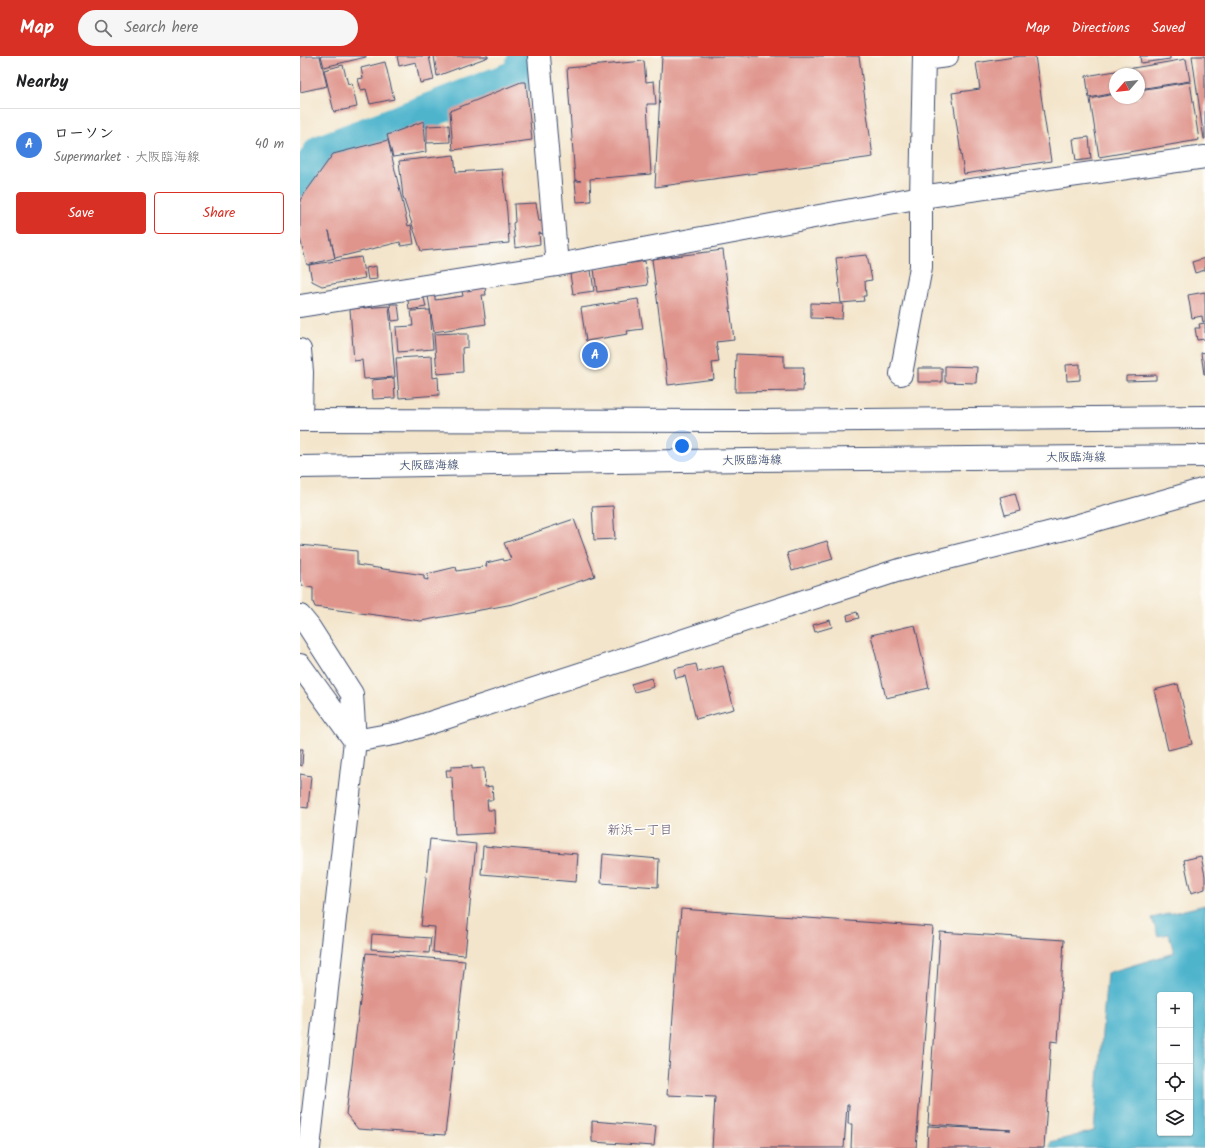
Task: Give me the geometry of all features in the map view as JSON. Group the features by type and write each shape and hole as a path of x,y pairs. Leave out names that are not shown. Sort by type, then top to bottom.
{"street":[{"path":"539,56 557,265"},
{"path":"900,374 921,267 924,58 947,56"},
{"path":"300,306 557,265 921,197 1205,157"},
{"path":"300,350 302,372 300,422 744,422 1205,417"},
{"name":"大阪臨海線","path":"300,467 755,460 1205,456"},
{"path":"355,741 399,733 896,571 1072,526 1205,489"},
{"path":"300,616 309,627 352,694 355,741 309,1148"},
{"path":"300,665 355,741"}],"water":[{"path":"1205,905 1205,1148 1050,1148 1051,1142 1094,1131 1107,973 1174,953 1169,934 1158,936 1152,918"}],"building":[{"path":"300,56 320,56 327,86 300,92"},
{"path":"321,56 366,56 366,57 324,67"},
{"path":"397,56 429,56 434,80 420,83 416,62 399,66"},
{"path":"434,56 488,56 488,57 437,76"},
{"path":"662,56 859,56 873,157 655,187"},
{"path":"1020,56 1035,56 1051,161 964,174 952,93 980,89 976,63"},
{"path":"1140,56 1170,56 1170,59 1141,63"},
{"path":"1192,56 1205,56 1205,139 1204,139"},
{"path":"1186,59 1190,81 1145,88 1145,68 1133,68"},
{"path":"644,61 646,82 654,81 656,104 647,104 651,174 590,179 591,201 577,202 575,181 581,181 575,180 567,68"},
{"path":"385,62 394,99 370,104 366,89 361,90 358,79 363,78 361,68"},
{"path":"343,65 348,84 352,83 357,107 334,112 324,70"},
{"path":"1109,72 1109,94 1089,98 1086,76"},
{"path":"521,82 526,82 532,140 453,150 450,111"},
{"path":"1190,82 1199,140 1099,157 1090,99 1109,95 1109,104 1145,104 1145,89"},
{"path":"424,121 426,152 393,157 387,135"},
{"path":"449,125 450,142 427,143 427,126"},
{"path":"1089,137 1091,159 1076,161 1073,139"},
{"path":"388,140 408,226 411,225 414,244 401,246 400,242 307,265 300,238 300,200 333,154"},
{"path":"454,155 456,172 502,169 509,243 421,251 403,197 399,161"},
{"path":"536,203 539,221 542,221 544,234 539,233 540,244 515,248 513,223 515,222 514,204"},
{"path":"723,250 734,340 716,342 719,362 712,363 714,379 668,385 652,259"},
{"path":"867,255 872,280 865,281 866,296 863,296 864,301 841,303 836,258"},
{"path":"361,257 365,278 322,286 312,281 309,265"},
{"path":"1205,258 1205,270 1195,273 1192,262"},
{"path":"645,261 648,285 597,292 594,269"},
{"path":"376,266 377,279 368,280 366,268"},
{"path":"591,270 594,291 573,294 570,274"},
{"path":"485,287 486,295 482,295 486,324 434,332 428,296 435,295 435,300 463,296 462,291"},
{"path":"1205,292 1205,321 1203,322 1202,316 1192,318 1188,295"},
{"path":"424,298 426,307 409,310 408,300"},
{"path":"638,299 643,329 627,331 628,334 586,341 581,308"},
{"path":"811,303 843,304 842,319 811,318"},
{"path":"390,304 398,304 400,320 392,321"},
{"path":"389,306 395,377 364,379 362,360 354,361 350,309"},
{"path":"430,310 433,349 398,352 396,327 413,326 411,311"},
{"path":"1205,323 1205,339 1197,340 1195,328 1200,328 1199,324"},
{"path":"434,334 468,334 468,347 462,348 463,372 437,374"},
{"path":"1205,352 1205,374 1204,374 1201,353"},
{"path":"736,354 784,356 784,367 804,367 803,391 735,392"},
{"path":"432,356 433,378 438,377 439,395 399,398 396,358"},
{"path":"1080,364 1080,380 1067,381 1066,365"},
{"path":"945,366 977,367 976,383 945,382"},
{"path":"918,368 942,368 942,382 918,382"},
{"path":"1156,375 1156,380 1126,381 1126,376"},
{"path":"394,378 395,398 373,399 372,380"},
{"path":"1015,493 1020,511 1005,515 1000,497"},
{"path":"613,506 615,539 594,540 592,507"},
{"path":"574,519 595,576 513,604 421,621 315,607 313,602 313,588 303,586 300,580 300,545 357,551 357,565 424,575 424,579 428,580 427,574 456,567 457,571 487,566 486,563 503,559 504,561 511,559 504,543"},
{"path":"827,541 833,559 792,571 787,553"},
{"path":"857,612 859,618 848,621 847,615"},
{"path":"830,620 832,627 815,632 813,625"},
{"path":"915,625 929,688 886,698 871,635"},
{"path":"696,664 698,672 723,666 734,709 696,719 685,676 676,678 674,669"},
{"path":"651,678 654,687 634,692 631,684"},
{"path":"1178,684 1192,744 1168,750 1154,690"},
{"path":"300,749 303,749 302,766 300,765"},
{"path":"472,766 472,769 484,768 485,787 492,786 493,800 487,800 488,810 494,810 495,833 455,835 452,777 447,777 446,770 451,770 451,767"},
{"path":"300,774 311,776 308,808 300,807"},
{"path":"430,839 476,844 465,955 433,952 435,927 421,926"},
{"path":"483,846 578,854 576,882 481,874"},
{"path":"603,854 659,859 658,887 601,883"},
{"path":"1201,856 1205,876 1205,889 1191,893 1184,860"},
{"path":"681,909 933,927 916,1148 851,1148 852,1124 848,1124 849,1105 847,1105 844,1148 712,1148 715,1097 667,1095"},
{"path":"940,932 1064,940 1058,1042 1051,1041 1044,1148 927,1148 928,1126 1011,1130 928,1124"},
{"path":"372,934 431,938 429,953 371,949"},
{"path":"366,953 465,961 445,1135 358,1129 346,1114"},
{"path":"592,1121 656,1126 654,1146 592,1142"}],"waterway":[{"path":"300,186 321,152 519,76 525,58"}],"place":[{"name":"ローソン","path":"595,355"}],"district":[{"name":"新浜一丁目","path":"640,829"}]}
